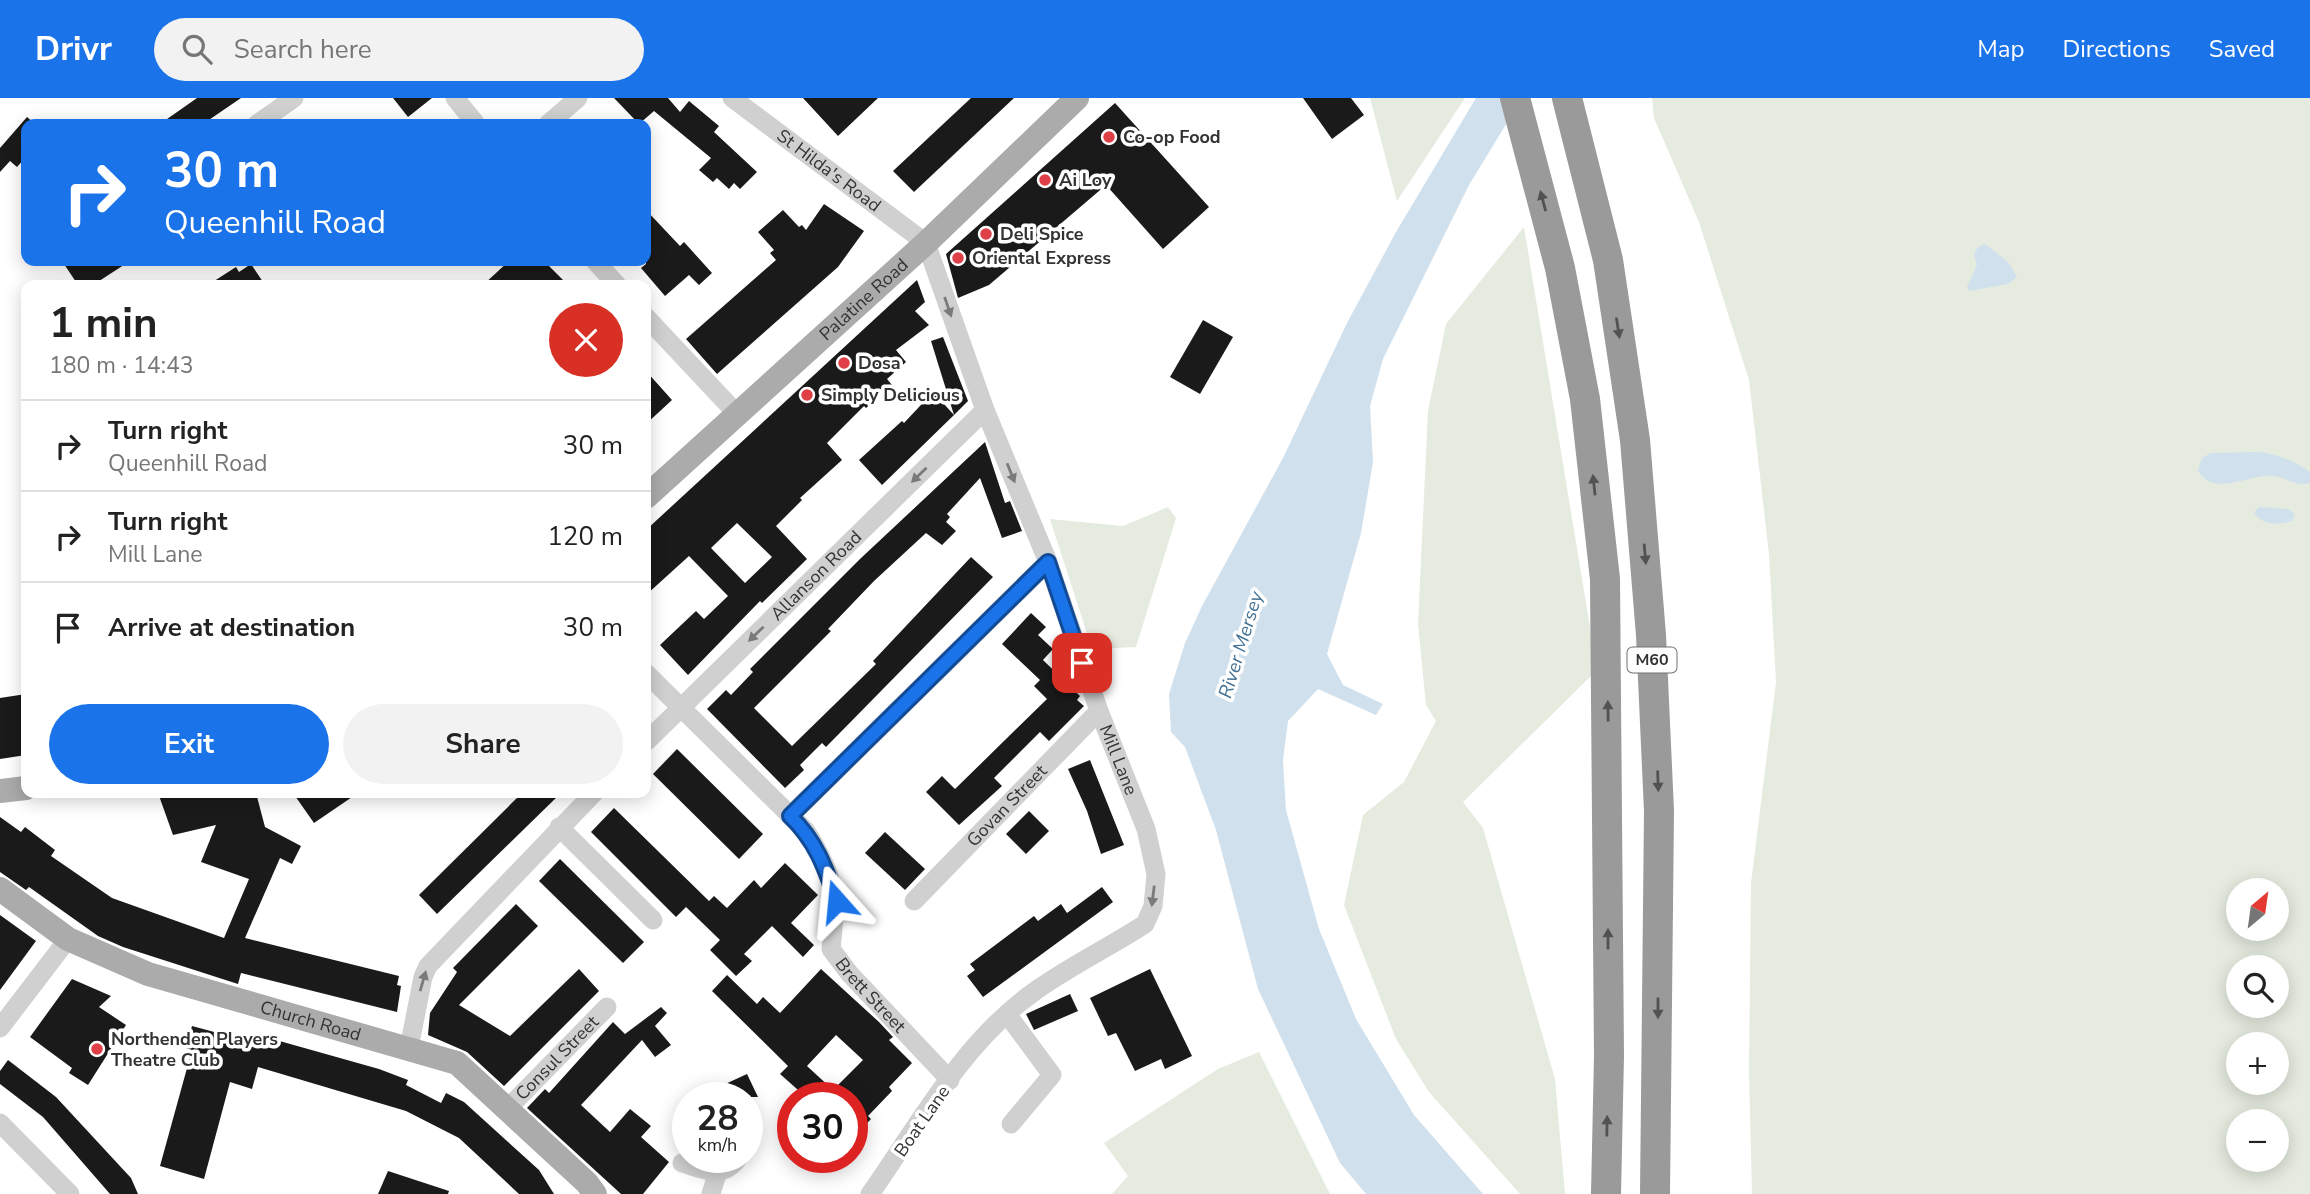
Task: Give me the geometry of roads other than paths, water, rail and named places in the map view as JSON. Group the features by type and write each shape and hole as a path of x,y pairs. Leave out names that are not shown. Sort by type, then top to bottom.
{"highway":[{"name":"M60","path":"1515,98 1560,268 1585,400 1605,579 1609,1056 1606,1194"},
{"name":"M60","path":"1567,98 1608,260 1635,440 1651,635 1659,811 1655,1194"}],"main road":[{"name":"Palatine Road","path":"651,493 926,243 1077,98"},
{"path":"0,791 21,789"},
{"name":"Church Road","path":"0,889 68,939 148,974 457,1063 508,1108 595,1194"}],"street":[{"path":"264,119 294,98"},
{"path":"455,98 472,119"},
{"path":"554,119 578,98"},
{"name":"St Hilda's Road","path":"732,98 926,243"},
{"name":"Mill Lane","path":"926,243 985,410 1048,562 1098,711 1150,844 1156,874 1153,906 1145,924 1031,994 974,1048"},
{"path":"600,266 612,280"},
{"path":"651,322 738,415"},
{"name":"Allanson Road","path":"651,736 985,410"},
{"path":"790,816 1048,562"},
{"name":"Brett Street","path":"651,678 806,831 822,856 837,901 831,949 849,973 950,1080"},
{"name":"Govan Street","path":"914,901 1098,711"},
{"path":"409,1048 423,977 428,965 589,798"},
{"path":"559,827 653,920"},
{"path":"0,1028 68,939"},
{"name":"Consul Street","path":"508,1108 607,1007"},
{"path":"1007,1014 1052,1075 1011,1124"},
{"name":"Boat Lane","path":"870,1194 974,1048"},
{"path":"0,1123 70,1194"},
{"path":"711,1194 717,1174 714,1173"}],"water":[{"name":"River Mersey","path":"1476,98 1522,98 1469,185 1383,359 1370,406 1373,462 1361,533 1327,654 1343,685 1383,704 1376,715 1318,689 1288,721 1283,760 1286,810 1319,929 1356,1019 1414,1115 1483,1194 1366,1194 1340,1163 1258,989 1216,830 1185,747 1171,732 1169,694 1185,643 1202,606 1283,458 1347,323 1396,232"},
{"path":"1985,244 2008,262 2017,277 2008,284 1969,291 1967,287 1977,265 1974,255 1978,247"},
{"path":"2258,452 2279,456 2298,465 2310,472 2310,482 2302,484 2279,477 2264,476 2222,484 2213,483 2198,470 2202,458 2211,453"},
{"path":"2259,507 2288,509 2295,514 2292,521 2271,523 2254,513"}],"place":[{"name":"Co-op Food","path":"1109,137"},
{"name":"Ai Loy","path":"1045,180"},
{"name":"Deli Spice","path":"986,234"},
{"name":"Oriental Express","path":"958,258"},
{"name":"Dosa","path":"844,363"},
{"name":"Simply Delicious","path":"807,395"},
{"name":"Northenden Players Theatre Club","path":"97,1049"}]}
